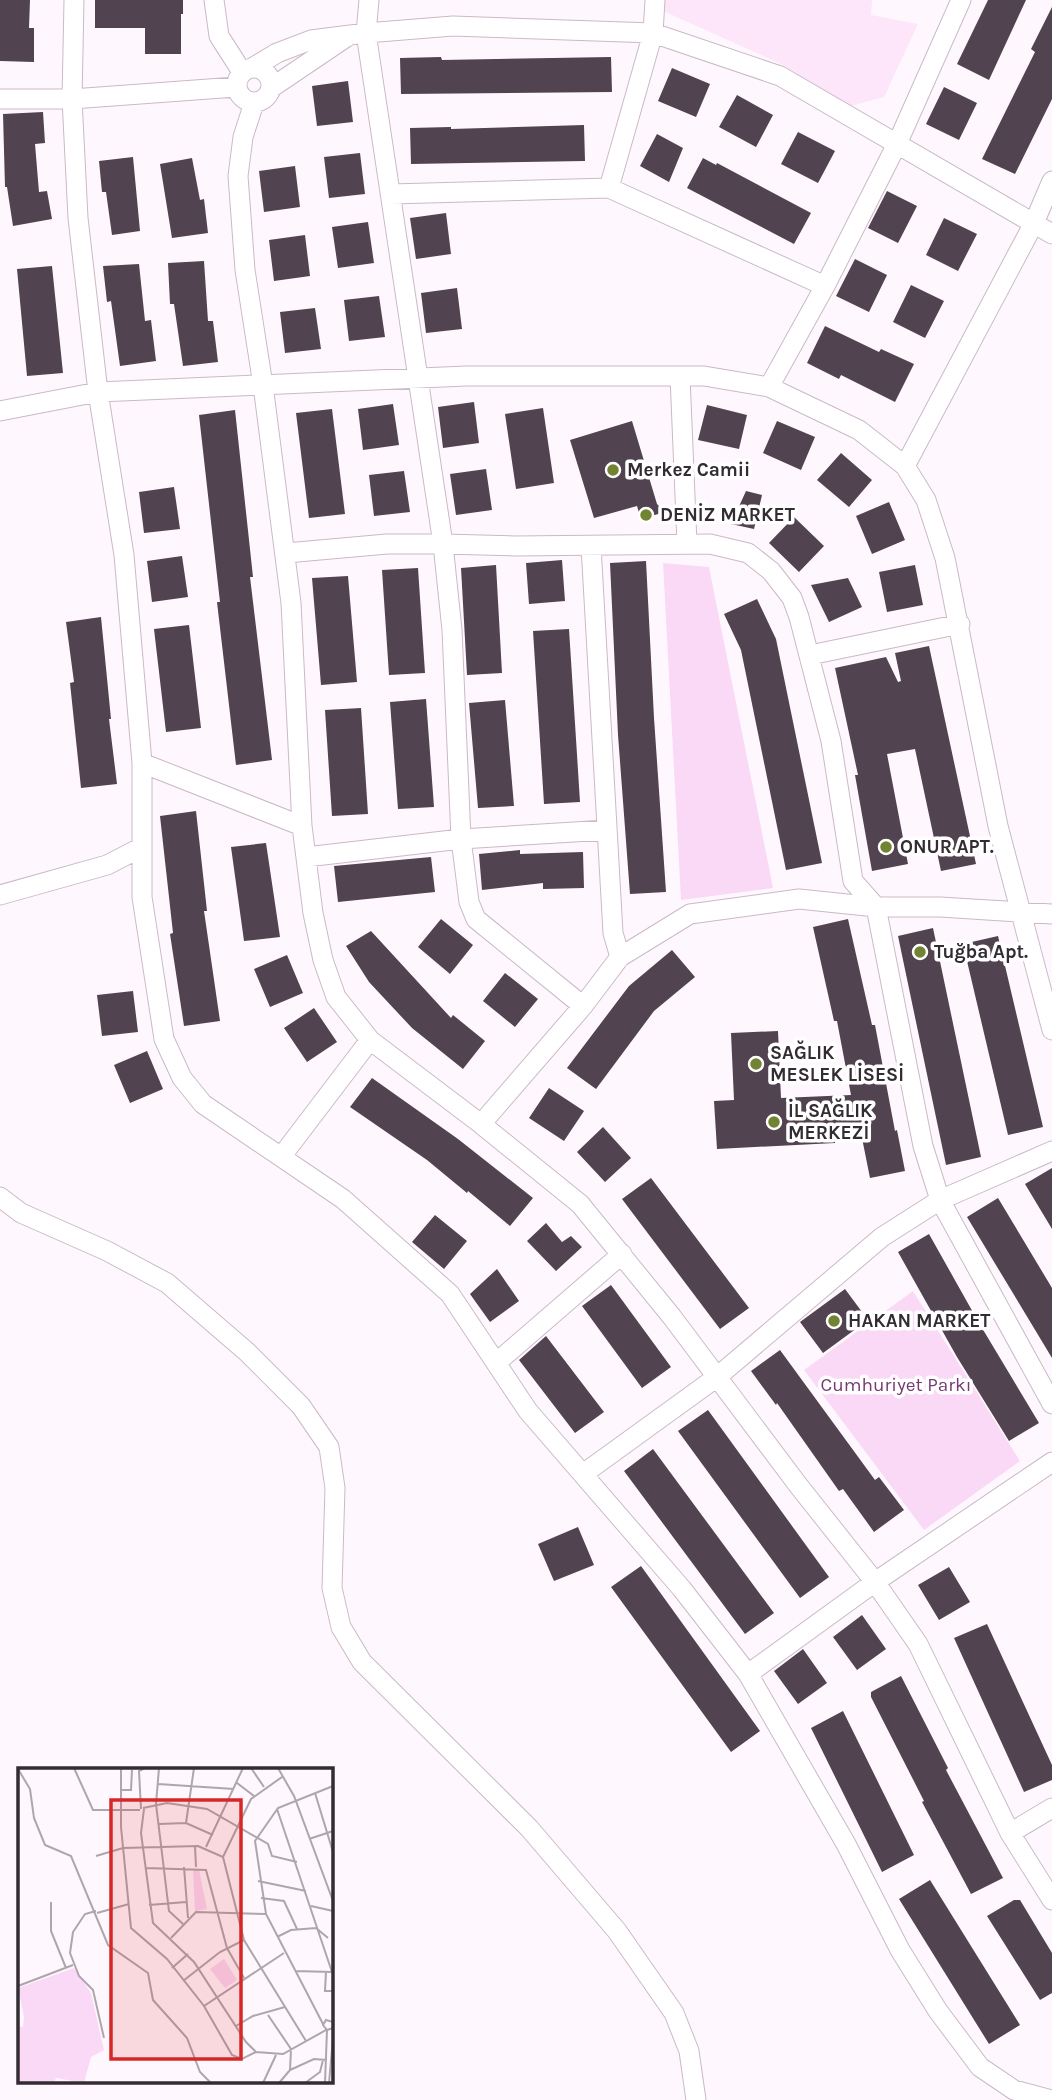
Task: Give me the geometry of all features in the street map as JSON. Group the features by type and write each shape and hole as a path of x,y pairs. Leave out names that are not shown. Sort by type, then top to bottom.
{"street":[{"path":"74,0 72,99 78,218 98,393 124,555 142,763 142,897 164,1039 182,1078 203,1104 343,1199 450,1294 528,1411 682,1589 748,1674 846,1844 900,1950 937,2011 980,2067 1014,2090 1052,2100"},
{"path":"0,99 72,99 243,75 266,73 271,79 271,88 262,101 254,103 240,96 243,75 219,36 214,0"},
{"path":"369,0 357,35 391,194 443,544 452,630 461,839 469,902 475,919 583,1006"},
{"path":"609,188 653,33 655,0"},
{"path":"769,387 825,286 897,144 961,0"},
{"path":"243,75 277,53 311,40 357,35 453,26 653,33 779,76 1052,233"},
{"path":"271,88 357,35"},
{"path":"254,103 243,137 238,176 244,270 286,553 302,826 313,913 323,960 336,997 370,1040 481,1124 580,1204 622,1254 875,1582 918,1644 1010,1833 1052,1900"},
{"path":"905,466 1034,223 1052,181"},
{"path":"391,194 609,188 825,286"},
{"path":"680,376 687,544"},
{"path":"0,411 98,393 417,378 704,376 769,387 859,430 905,466 926,500 946,558 998,826 1052,1030"},
{"path":"286,553 387,544 710,544 748,553 771,571 792,598 810,655 831,741 853,881 876,908 923,1146 940,1200 1052,1404"},
{"path":"591,546 613,933 620,957"},
{"path":"810,655 960,624"},
{"path":"142,763 302,826"},
{"path":"306,857 461,839 607,830"},
{"path":"0,895 107,865 142,847"},
{"path":"481,1124 583,1006 620,957 691,914 799,899 876,908 940,907 1052,914"},
{"path":"281,1157 370,1040"},
{"path":"583,1474 718,1377 882,1237 940,1200 1052,1151"},
{"path":"0,1197 21,1213 107,1251 167,1283 247,1352 301,1406 329,1447 335,1488 332,1588 341,1627 362,1662 529,1828 617,1931 674,2013 689,2051 696,2100"},
{"path":"496,1363 622,1254"},
{"path":"748,1674 875,1582 1052,1462"},
{"path":"1010,1833 1052,1808"}],"shaded area":[{"path":"664,0 872,0 871,15 918,24 884,97 851,106 781,64 663,11"}],"green space":[{"path":"663,563 709,567 773,888 681,900"},
{"name":"Cumhuriyet Parkı","path":"913,1291 1020,1461 924,1530 804,1370"}],"building":[{"path":"0,0 30,0 29,28 34,28 34,62 0,61"},
{"path":"95,0 183,0 181,54 145,54 145,28 95,28"},
{"path":"988,0 1026,0 989,80 957,64"},
{"path":"1052,7 1052,99 1015,174 982,159 1035,52 1031,49"},
{"path":"441,57 442,60 611,57 612,92 401,94 400,58"},
{"path":"672,68 710,84 696,117 658,101"},
{"path":"348,81 353,122 317,126 312,86"},
{"path":"944,87 977,103 959,140 926,124"},
{"path":"737,95 773,115 756,147 719,127"},
{"path":"43,112 45,143 35,144 39,192 47,191 52,219 13,226 5,187 3,114"},
{"path":"584,125 585,161 411,164 410,128"},
{"path":"798,132 835,151 818,183 781,164"},
{"path":"657,134 683,148 669,182 640,166"},
{"path":"360,153 365,194 329,198 324,157"},
{"path":"133,157 140,231 112,235 106,192 102,192 99,161"},
{"path":"192,158 200,200 204,199 208,233 172,238 160,164"},
{"path":"703,158 811,213 794,244 687,188"},
{"path":"295,166 300,207 264,212 259,171"},
{"path":"887,191 917,206 898,243 868,228"},
{"path":"446,213 451,254 416,259 410,218"},
{"path":"944,218 977,234 958,271 926,255"},
{"path":"368,222 374,263 338,268 332,227"},
{"path":"305,235 310,276 274,281 269,240"},
{"path":"855,259 887,275 869,312 836,296"},
{"path":"204,261 208,321 213,321 218,362 183,366 174,304 170,304 168,263"},
{"path":"139,264 145,321 151,320 156,361 120,366 103,266"},
{"path":"52,266 63,373 27,376 17,269"},
{"path":"911,285 944,301 925,338 893,322"},
{"path":"457,288 462,329 426,333 421,293"},
{"path":"379,296 385,337 349,341 344,300"},
{"path":"315,308 321,349 285,353 280,312"},
{"path":"825,326 879,352 881,349 914,364 895,402 841,375 839,379 807,363"},
{"path":"474,402 479,443 443,448 438,407"},
{"path":"393,404 399,445 363,450 358,409"},
{"path":"707,405 747,415 739,449 698,440"},
{"path":"543,408 554,483 516,489 505,414"},
{"path":"332,409 345,514 309,518 296,413"},
{"path":"235,410 253,577 250,577 272,760 236,765 199,415"},
{"name":"Merkez Camii","path":"632,421 657,504 665,512 641,519 637,506 594,518 570,440"},
{"path":"777,421 815,437 801,470 763,453"},
{"path":"841,453 872,480 849,507 817,480"},
{"path":"486,469 492,510 456,515 450,474"},
{"path":"404,471 410,512 374,516 369,475"},
{"path":"174,487 180,529 144,533 139,492"},
{"path":"746,491 762,495 754,529 731,524"},
{"path":"889,502 905,540 872,554 856,516"},
{"path":"794,517 824,546 799,572 769,543"},
{"path":"182,556 188,597 152,602 147,561"},
{"path":"562,560 565,601 529,604 526,563"},
{"path":"646,561 666,892 630,894 618,735 610,563"},
{"path":"496,565 502,673 467,675 461,568"},
{"path":"915,565 923,605 887,612 879,572"},
{"path":"418,568 425,673 389,675 382,570"},
{"path":"348,576 357,682 321,685 312,578"},
{"path":"848,578 862,607 829,622 811,585"},
{"path":"757,599 776,639 822,863 786,870 741,650 724,614"},
{"path":"101,617 117,784 81,788 70,683 74,682 66,622"},
{"path":"189,625 201,728 166,732 154,629"},
{"path":"569,629 580,802 544,804 533,631"},
{"path":"929,646 976,864 941,871 915,749 887,754 908,864 872,871 855,775 858,775 835,668 886,657 898,682 901,681 895,653"},
{"path":"426,699 434,807 398,809 390,702"},
{"path":"505,700 514,806 478,808 469,703"},
{"path":"361,708 368,814 332,816 325,710"},
{"path":"196,811 207,911 204,911 220,1021 184,1026 170,934 173,933 160,816"},
{"path":"266,843 280,937 244,941 231,847"},
{"path":"520,850 520,854 583,852 584,888 543,889 543,883 482,890 479,854"},
{"path":"431,857 435,892 338,902 334,866"},
{"path":"441,919 473,945 450,974 418,947"},
{"path":"848,919 872,1025 875,1025 905,1171 870,1178 859,1123 834,1129 835,1143 717,1149 714,1101 734,1100 731,1033 778,1031 781,1098 851,1095 837,1021 834,1021 813,927"},
{"path":"933,928 981,1157 946,1165 898,936"},
{"path":"371,931 451,1018 453,1015 485,1041 463,1069 412,1028 369,982 346,946"},
{"path":"998,936 1043,1127 1008,1135 963,944"},
{"path":"672,950 695,977 654,1011 596,1089 567,1068 629,986"},
{"path":"287,955 303,993 270,1007 254,969"},
{"path":"505,973 538,999 515,1027 483,1001"},
{"path":"133,991 138,1032 102,1036 97,995"},
{"path":"314,1008 337,1042 307,1062 284,1028"},
{"path":"147,1051 163,1089 130,1103 114,1065"},
{"path":"372,1078 458,1139 533,1198 510,1226 427,1160 350,1107"},
{"path":"549,1088 584,1111 564,1141 529,1118"},
{"path":"603,1127 631,1158 605,1182 577,1152"},
{"path":"1052,1168 1052,1229 1025,1184"},
{"path":"651,1178 749,1308 720,1329 622,1199"},
{"path":"998,1198 1052,1288 1052,1358 967,1217"},
{"path":"435,1215 467,1241 444,1269 412,1242"},
{"path":"546,1223 562,1242 571,1236 582,1247 556,1271 527,1241"},
{"path":"929,1234 1039,1423 1009,1441 957,1357 898,1252"},
{"path":"497,1269 519,1301 490,1322 470,1294"},
{"path":"611,1285 671,1367 642,1388 582,1306"},
{"name":"HAKAN MARKET","path":"845,1289 868,1320 823,1353 800,1322"},
{"path":"546,1336 604,1412 575,1433 519,1360"},
{"path":"780,1350 875,1480 879,1477 904,1510 874,1532 843,1489 839,1491 751,1371"},
{"path":"708,1410 829,1577 800,1598 678,1431"},
{"path":"653,1449 774,1613 745,1634 624,1471"},
{"path":"578,1527 594,1565 554,1581 538,1544"},
{"path":"641,1566 760,1731 731,1752 611,1587"},
{"path":"949,1567 970,1602 939,1620 918,1585"},
{"path":"862,1615 886,1649 857,1670 833,1637"},
{"path":"987,1624 1052,1765 1052,1780 1024,1792 954,1638"},
{"path":"803,1649 827,1683 798,1704 774,1671"},
{"path":"901,1676 948,1768 946,1770 1003,1878 971,1894 871,1697 871,1692"},
{"path":"843,1711 914,1855 882,1872 811,1728"},
{"path":"930,1880 1020,2025 989,2044 899,1899"},
{"path":"1014,1900 1020,1900 1052,1953 1052,1993 1040,2000 987,1916"}],"place":[{"name":"Merkez Camii","path":"613,470"},
{"name":"DENİZ MARKET","path":"646,515"},
{"name":"ONUR APT.","path":"886,847"},
{"name":"Tuğba Apt.","path":"920,952"},
{"name":"SAĞLIK MESLEK LİSESİ","path":"756,1064"},
{"name":"İL SAĞLIK MERKEZİ","path":"774,1122"},
{"name":"HAKAN MARKET","path":"834,1321"}]}
